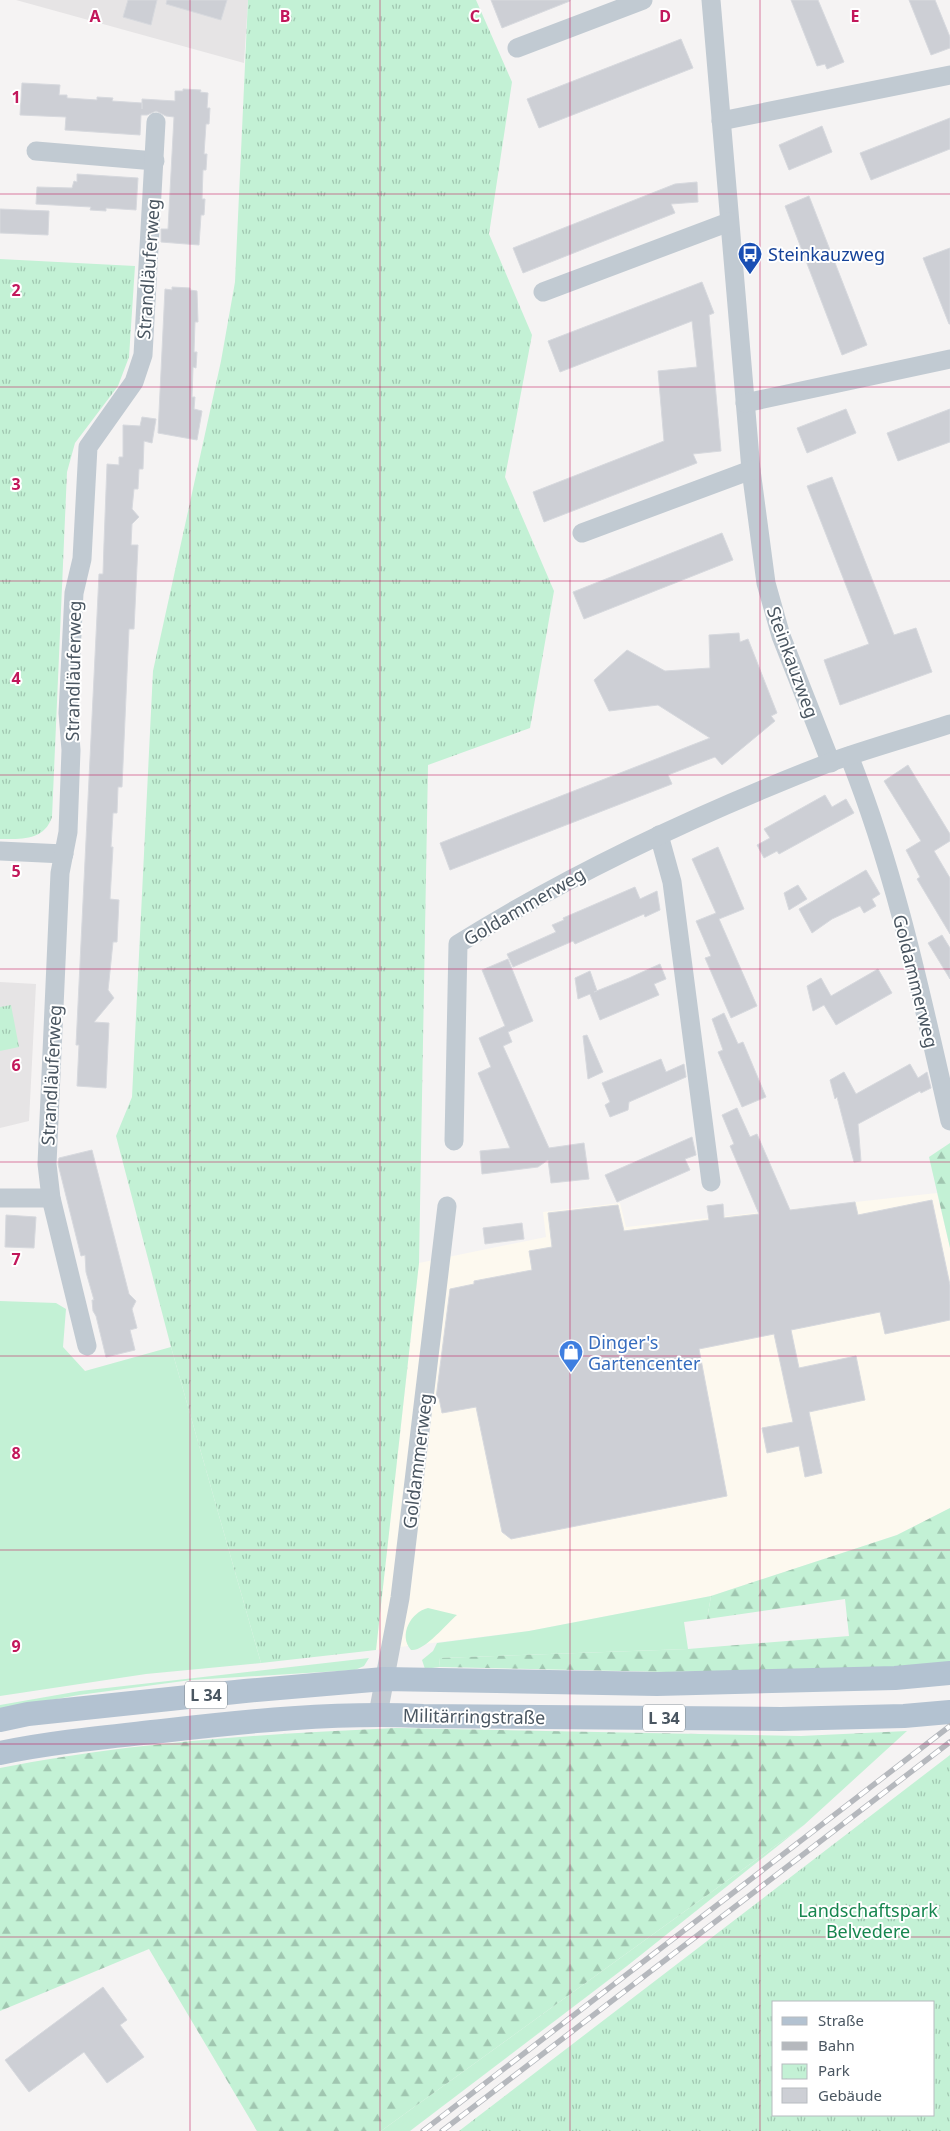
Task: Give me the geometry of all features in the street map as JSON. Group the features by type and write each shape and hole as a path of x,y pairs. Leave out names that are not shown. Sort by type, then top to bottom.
{"main road":[{"name":"Militärringstraße","path":"0,1720 28,1714 236,1692 384,1679 657,1684 895,1678 950,1673"},
{"name":"Militärringstraße","path":"0,1753 40,1745 251,1720 378,1714 782,1719 904,1716 950,1712"}],"street":[{"path":"516,48 643,0"},
{"name":"Steinkauzweg","path":"711,0 751,470 766,583 781,636 830,763"},
{"path":"721,121 950,75"},
{"name":"Strandläuferweg","path":"87,1346 50,1198 46,1164 60,873 68,832 71,759 68,713 74,593 82,560 88,447 134,382 143,355 156,122"},
{"path":"36,150 155,161"},
{"path":"543,292 729,222"},
{"path":"745,403 950,359"},
{"path":"582,533 751,470"},
{"name":"Goldammerweg","path":"454,1141 458,944 572,877 659,835 830,763 950,724"},
{"name":"Goldammerweg","path":"849,756 881,846 906,939 950,1121"},
{"path":"659,835 672,882 711,1182"},
{"path":"0,851 64,854"},
{"path":"0,1198 50,1198"},
{"name":"Goldammerweg","path":"378,1714 400,1598 447,1206"}],"shaded area":[{"path":"16,0 248,0 244,63"},
{"path":"0,982 36,984 29,1121 0,1128"},
{"path":"937,1193 950,1248 950,1508 897,1535 711,1596 529,1631 376,1650 419,1263 546,1237 543,1212 620,1203 626,1227"}],"green space":[{"path":"248,0 476,0 512,82 489,234 532,335 505,477 554,591 530,728 428,765 419,1263 376,1650 261,1663 171,1347 116,1136 132,1097 153,671 221,361 235,282"},
{"path":"0,259 135,266 129,357 118,386 75,443 67,472 52,817 48,825 38,835 16,839 0,839"},
{"path":"11,1005 19,1047 0,1051 0,1007"},
{"path":"950,1143 950,1248 929,1157"},
{"path":"0,1301 56,1303 66,1309 63,1347 85,1371 171,1347 261,1663 146,1674 0,1696"},
{"path":"950,1508 950,1667 666,1672 439,1667 440,1658 688,1649 849,1636 845,1599 707,1619 711,1596 897,1535"},
{"path":"711,1596 707,1619 684,1622 688,1649 440,1658 439,1667 425,1669 422,1660 433,1651 437,1643 529,1631"},
{"path":"428,1608 457,1615 422,1647 411,1650 406,1638 408,1625 416,1614"},
{"path":"369,1658 364,1666 355,1670 191,1680 79,1695 0,1709 0,1705 80,1691"},
{"path":"396,1728 801,1736 907,1731 804,1825 381,2131 257,2131 149,1949 0,2011 0,1768 98,1752 197,1740"},
{"name":"Landschaftspark Belvedere","path":"950,1755 950,2131 459,2131"},
{"path":"804,1825 627,1966 410,2131 381,2131"}],"building":[{"path":"128,0 157,0 151,25 123,17"},
{"path":"167,0 227,0 221,20 166,4"},
{"path":"491,0 570,0 570,1 502,28"},
{"path":"791,0 818,0 844,62 827,69 825,64 817,66"},
{"path":"909,0 935,0 950,37 950,48 931,55"},
{"path":"681,39 693,68 539,128 527,99"},
{"path":"22,83 60,85 59,95 67,95 67,98 97,100 97,97 113,98 112,101 142,103 142,99 175,101 175,91 183,91 183,89 201,90 200,92 208,93 207,108 210,108 209,124 206,124 204,154 207,154 206,170 203,170 202,199 205,199 204,215 201,215 199,245 161,242 161,229 168,229 174,117 166,116 156,111 147,115 141,115 140,135 65,130 66,117 20,115"},
{"path":"950,118 950,149 871,180 860,153"},
{"path":"822,126 832,152 789,170 779,145"},
{"path":"77,174 138,178 136,210 106,208 106,211 90,210 91,207 36,204 37,187 72,188 74,181 77,182"},
{"path":"697,182 698,202 671,204 675,213 523,273 513,248 675,184"},
{"path":"809,196 867,345 842,355 785,206"},
{"path":"0,209 49,211 48,235 0,233"},
{"path":"950,248 950,324 949,324 923,258"},
{"path":"702,282 714,313 709,315 721,451 693,454 697,463 544,522 533,492 664,441 658,371 697,367 692,321 560,372 548,341"},
{"path":"172,287 190,288 190,290 197,291 198,322 195,322 194,352 197,352 196,368 193,367 192,397 195,397 194,409 202,411 197,440 158,433 165,289 172,290"},
{"path":"846,409 856,433 807,453 797,428"},
{"path":"950,409 950,442 898,461 887,433"},
{"path":"142,417 156,419 152,443 144,441 143,469 139,469 138,489 134,489 132,509 139,517 132,524 131,545 138,545 134,629 129,629 122,787 118,787 117,813 113,813 111,847 113,847 110,899 119,900 117,942 113,942 108,990 114,998 94,1022 109,1023 106,1088 77,1086 79,1045 76,1045 99,574 103,574 107,464 119,465 119,457 123,457 123,425 140,426"},
{"path":"832,477 894,635 916,628 932,672 840,705 824,660 869,644 807,486"},
{"path":"722,533 733,560 584,619 573,592"},
{"path":"739,633 740,642 748,639 777,713 771,716 775,721 722,765 715,757 668,775 672,784 450,870 440,843 710,738 658,705 609,711 594,680 627,650 665,671 710,668 709,635"},
{"path":"908,765 950,834 950,841 934,851 950,878 950,934 917,879 920,877 906,850 921,841 884,781"},
{"path":"825,795 832,807 846,799 854,813 779,854 777,851 764,858 757,845 770,838 764,829"},
{"path":"718,847 744,909 719,919 757,1006 731,1018 705,958 711,956 696,921 716,913 692,859"},
{"path":"866,870 880,894 872,899 876,906 864,913 860,906 832,919 812,933 799,909"},
{"path":"798,885 807,899 789,910 784,893"},
{"path":"635,887 640,899 657,891 660,910 645,917 644,914 575,944 573,941 513,967 507,954 556,932 552,925 564,920 563,918"},
{"path":"942,935 950,948 950,979 928,943"},
{"path":"508,959 533,1021 508,1032 512,1042 503,1046 549,1148 584,1143 589,1179 551,1183 548,1160 538,1167 482,1174 480,1151 510,1148 478,1073 491,1067 479,1038 505,1026 482,970"},
{"path":"660,964 666,979 654,984 659,995 600,1020 590,994 578,999 575,978 590,971 597,991"},
{"path":"878,969 892,993 836,1025 824,1005 813,1011 807,986 821,978 831,996"},
{"path":"724,1013 738,1044 743,1042 766,1097 742,1107 718,1052 723,1050 712,1019"},
{"path":"587,1035 603,1072 588,1079 583,1036"},
{"path":"661,1059 666,1072 684,1064 686,1077 629,1102 628,1110 610,1117 605,1105 610,1102 602,1083"},
{"path":"910,1064 918,1078 927,1072 931,1088 921,1093 920,1091 858,1124 861,1161 854,1162 837,1097 835,1099 830,1080 844,1072 856,1094"},
{"name":"Dinger's Gartencenter","path":"737,1108 750,1137 757,1134 790,1210 855,1202 858,1215 932,1200 950,1285 950,1320 885,1334 880,1312 791,1330 799,1368 856,1356 865,1400 809,1412 822,1473 805,1477 799,1446 767,1453 762,1428 793,1422 774,1334 699,1349 727,1496 511,1539 502,1532 476,1407 442,1413 439,1398 436,1398 450,1289 474,1284 474,1281 532,1270 529,1251 552,1247 548,1213 618,1205 624,1231 709,1220 707,1206 723,1204 724,1218 759,1214 730,1146 734,1144 722,1115"},
{"path":"692,1137 696,1155 685,1159 690,1170 617,1202 605,1175"},
{"path":"92,1150 129,1294 136,1301 132,1309 137,1328 130,1330 135,1350 106,1357 96,1316 93,1311 92,1300 94,1300 86,1272 85,1255 81,1256 58,1164 59,1158"},
{"path":"6,1215 36,1217 34,1248 5,1247"},
{"path":"522,1223 524,1239 485,1244 483,1228"},
{"path":"103,1987 127,2020 120,2025 144,2057 107,2083 84,2052 29,2092 5,2060"}],"railway":[{"path":"423,2131 950,1726"},
{"path":"442,2131 950,1742"}],"place":[{"name":"Steinkauzweg","path":"750,275"},
{"name":"Dinger's Gartencenter","path":"571,1373"}]}
